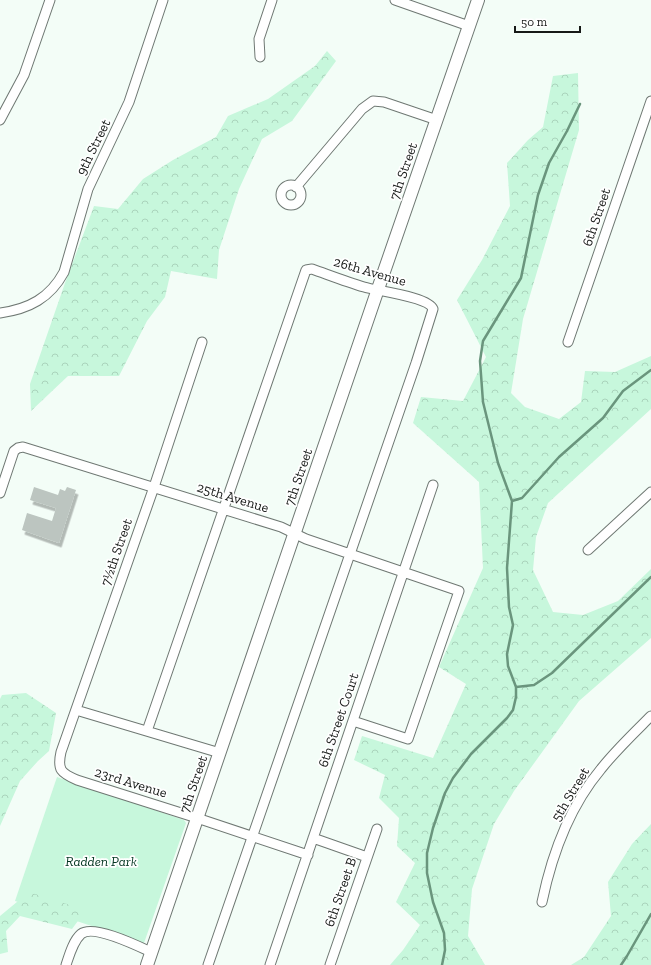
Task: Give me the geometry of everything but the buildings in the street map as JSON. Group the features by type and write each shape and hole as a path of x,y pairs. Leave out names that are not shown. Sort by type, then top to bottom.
{"main road":[{"name":"7th Street","path":"147,965 478,0"}],"street":[{"name":"9th Street","path":"0,313 24,308 39,300 59,282 64,272 88,189 129,102 163,0"},
{"path":"260,57 259,39 272,0"},
{"path":"395,0 469,26"},
{"path":"0,120 3,111 24,75 47,1"},
{"path":"296,187 362,109 373,101 384,102 437,120"},
{"name":"6th Street","path":"568,342 651,101"},
{"name":"26th Avenue","path":"223,508 306,270 312,269 365,287 392,292 427,303 432,306 432,315 350,554"},
{"name":"7½th Street","path":"61,771 59,761 61,752 154,487 202,342"},
{"name":"25th Avenue","path":"0,493 14,451 23,447 281,527 306,539 459,591 408,739 353,721"},
{"name":"6th Street Court","path":"270,965 433,485"},
{"path":"588,550 651,492"},
{"path":"148,731 223,508"},
{"path":"208,965 350,554"},
{"path":"76,710 220,753"},
{"name":"5th Street","path":"542,902 554,856 566,824 579,801 601,769 651,716"},
{"name":"23rd Avenue","path":"61,771 77,780 308,855"},
{"name":"6th Street B","path":"330,965 377,829"},
{"path":"313,838 367,857"},
{"path":"66,965 80,934 91,930 105,933 151,952"}],"green space":[{"path":"327,51 336,61 292,121 262,139 239,189 219,250 217,279 171,271 165,297 147,321 119,376 68,376 31,411 30,384 65,283 94,206 118,209 143,179 173,160 216,137 228,116 268,99 315,66"},
{"path":"578,73 579,130 523,319 511,393 525,407 559,419 581,402 585,371 615,372 651,356 651,409 548,503 536,537 533,570 553,612 583,615 618,601 651,569 651,638 579,701 514,791 494,824 472,889 468,936 485,965 390,965 403,950 420,925 396,902 415,863 397,846 399,818 379,798 385,775 354,760 362,736 433,758 466,684 439,667 483,568 479,482 413,423 421,397 463,401 486,357 457,300 482,260 510,206 507,163 528,140 543,127 553,76"},
{"path":"26,693 56,713 49,751 20,781 0,826 0,699 2,695"},
{"name":"Radden Park","path":"57,777 184,820 186,823 144,943 15,901"},
{"path":"651,824 651,965 571,965 584,957 611,916 608,882 632,844"},
{"path":"29,892 86,910 72,929 20,916 6,931 8,952 0,954 0,916"}],"waterway":[{"path":"442,965 445,950 444,933 433,902 427,873 427,853 433,828 445,793 453,778 471,754 507,718 513,710 516,697 516,687 508,666 507,654 513,625 509,607 507,568 512,501 498,463 483,402 480,361 483,341 521,278 538,195 549,163 580,104"},
{"path":"512,501 522,498 559,457 603,418 623,391 651,370"},
{"path":"516,687 534,685 552,673 651,577"},
{"path":"621,965 651,914"}]}
